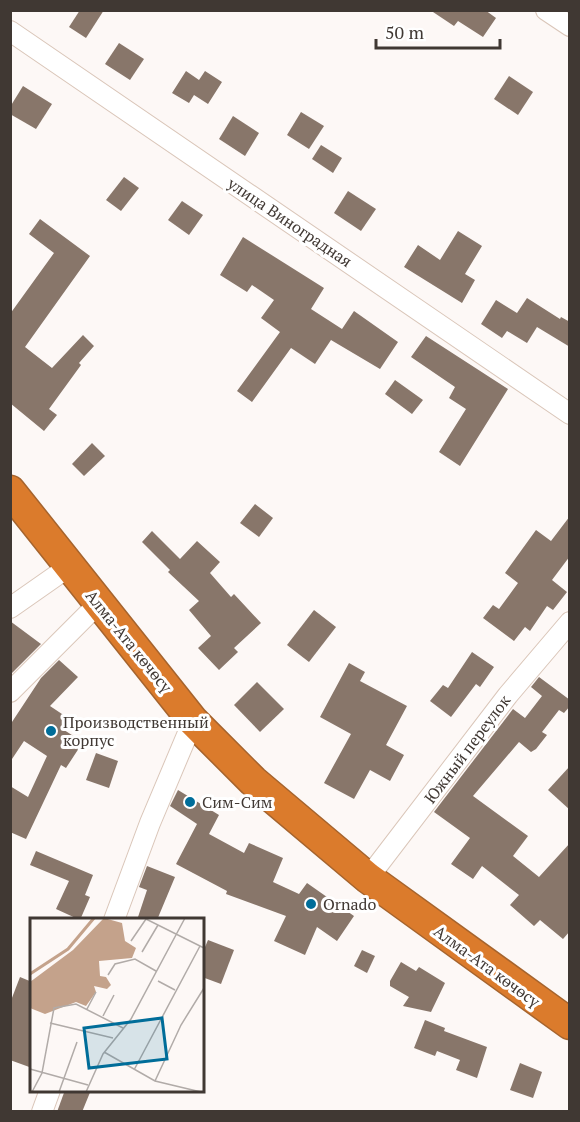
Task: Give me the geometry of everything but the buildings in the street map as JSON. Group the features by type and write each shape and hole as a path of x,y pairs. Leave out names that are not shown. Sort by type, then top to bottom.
{"highway":[{"name":"Алма-Ата көчөсү","path":"10,491 193,721 253,781 368,878 570,1024"}],"street":[{"path":"546,10 570,26"},
{"name":"улица Виноградная","path":"10,31 570,414"},
{"path":"10,608 70,566"},
{"path":"10,692 99,603"},
{"name":"Южный переулок","path":"368,878 508,695 570,622"},
{"path":"115,918 150,823 193,721"},
{"path":"42,1112 49,1092"}],"place":[{"name":"Производственный корпус","path":"51,731"},
{"name":"Сим-Сим","path":"190,802"},
{"name":"Ornado","path":"311,904"}]}
